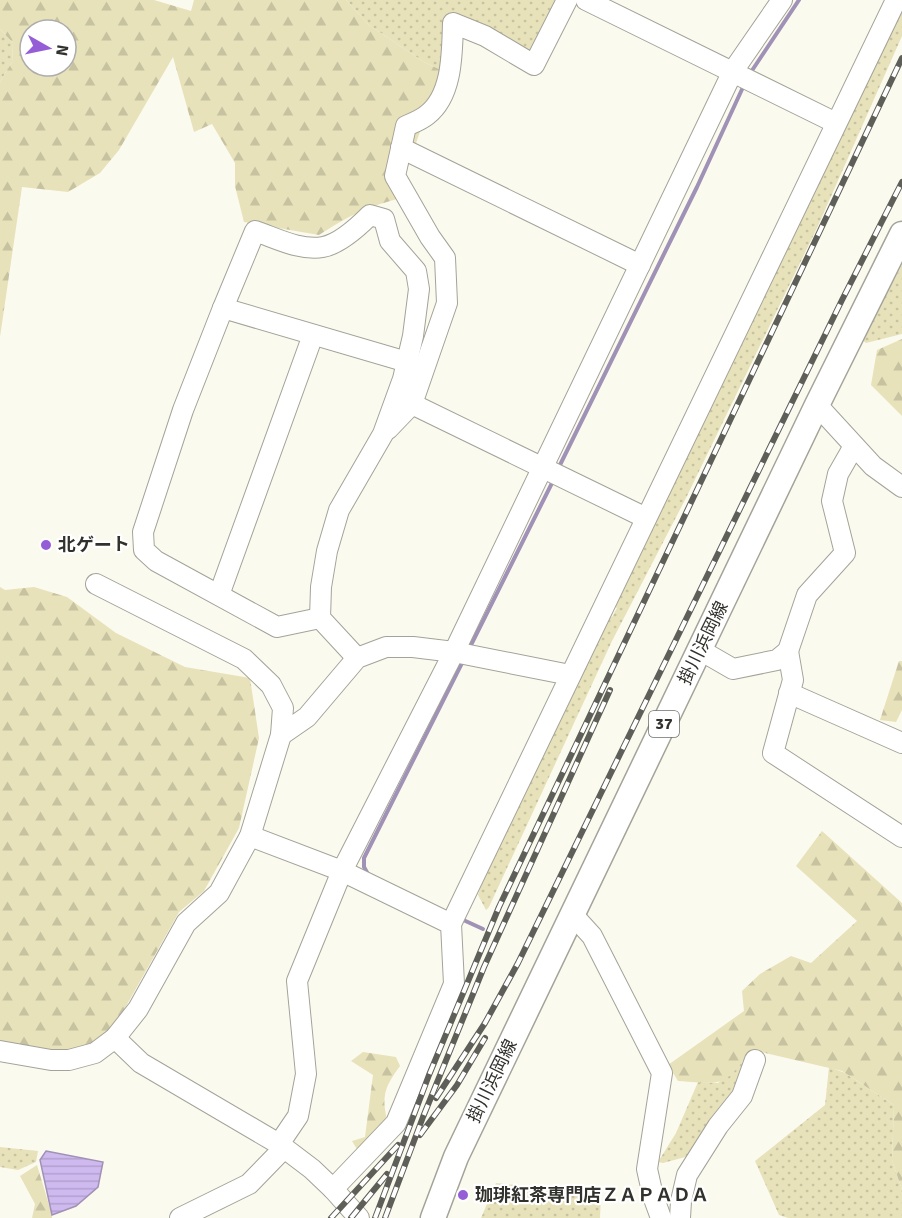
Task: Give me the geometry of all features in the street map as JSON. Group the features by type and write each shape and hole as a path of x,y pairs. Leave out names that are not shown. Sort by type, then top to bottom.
{"main road":[{"name":"掛川浜岡線","path":"434,1218 456,1157 817,405 902,234"}],"street":[{"path":"383,434 412,404 447,303 445,258 429,237 394,176 406,126 428,115 442,95 452,59 453,23 485,36 534,65 567,0"},
{"path":"586,0 836,123"},
{"path":"180,1218 249,1184 281,1146 298,1116 306,1074 297,981 342,871 454,652 733,71 782,0"},
{"path":"333,1189 396,1123 454,984 451,924 459,904 896,0"},
{"path":"401,148 640,265"},
{"path":"320,618 277,627 156,561 144,550 143,532 183,410 255,231 298,246 324,247 354,230 370,215 384,219 390,241 416,271 419,289 403,379 383,434 339,510 327,551 321,587 320,618 357,658"},
{"path":"223,308 407,363"},
{"path":"219,595 313,335"},
{"path":"412,404 645,518"},
{"path":"817,405 873,466 902,487"},
{"path":"854,446 838,474 832,501 844,553 807,595 788,651 793,680 773,753 902,837"},
{"path":"0,1052 51,1060 69,1060 95,1053 116,1038 138,1009 186,923 219,893 250,836 281,735 283,708 271,685 244,659 96,584"},
{"path":"281,735 307,717 357,658 386,647 413,647 454,652 570,675"},
{"path":"700,650 732,669 777,660 788,651"},
{"path":"789,693 902,743"},
{"path":"250,836 342,871 451,924"},
{"path":"572,915 592,936 663,1073 647,1169 661,1218"},
{"path":"116,1038 141,1063 281,1146 312,1169 359,1218"},
{"path":"680,1218 687,1175 718,1126 742,1096 755,1060"}],"green space":[{"path":"0,0 154,0 191,11 194,0 346,0 369,25 424,62 441,70 397,199 356,214 319,235 244,222 235,186 235,163 212,124 194,132 173,57 119,150 100,173 68,192 22,187 0,337 0,82 12,62 13,43 0,29"},
{"path":"346,0 559,0 531,55 451,19 441,70 424,62 369,25"},
{"path":"902,1 902,36 817,228 687,496 612,641 486,910 478,895 495,846 605,614 612,617 617,608 610,603"},
{"path":"0,29 13,43 12,62 0,82"},
{"path":"902,265 902,334 866,343 862,340"},
{"path":"902,339 902,416 871,385 877,350"},
{"path":"0,587 5,590 34,587 67,597 116,633 185,667 250,678 259,738 239,828 204,891 179,912 111,1033 95,1046 68,1054 0,1042"},
{"path":"899,661 902,661 902,710 896,722 880,720"},
{"path":"822,831 902,903 902,1190 892,1160 894,1105 842,1071 752,1050 728,1077 714,1083 678,1081 668,1065 744,1011 742,991 760,974 791,956 811,963 857,921 796,866"},
{"path":"363,1052 396,1057 400,1066 386,1091 387,1119 358,1151 352,1141 365,1137 373,1075 351,1061"},
{"path":"742,1062 741,1087 689,1156 663,1163 658,1162 676,1133 698,1082 718,1083"},
{"path":"829,1067 845,1073 894,1105 892,1160 902,1190 902,1218 788,1218 779,1215 755,1161 825,1105"},
{"path":"0,1147 38,1151 36,1162 18,1170 0,1167"},
{"path":"37,1165 52,1218 32,1218 35,1204 20,1176"},
{"path":"496,1183 601,1194 600,1218 481,1218"}],"shaded area":[{"path":"46,1151 103,1162 98,1187 76,1206 52,1215 40,1160"}],"waterway":[{"path":"749,75 799,0"},
{"path":"558,469 697,187 744,85"},
{"path":"469,649 554,479"},
{"path":"369,876 364,867 364,858 464,659"},
{"path":"459,918 483,929"}],"railway":[{"path":"375,1218 429,1075 499,907 902,58"},
{"path":"436,1098 485,1023 518,963 902,182"},
{"path":"385,1218 484,967 610,690"},
{"path":"420,1135 457,1085 485,1038"},
{"path":"331,1218 398,1145"},
{"path":"351,1218 387,1174"}],"place":[{"name":"北ゲート","path":"46,545"},
{"name":"珈琲紅茶専門店ＺＡＰＡＤＡ","path":"463,1195"}]}
